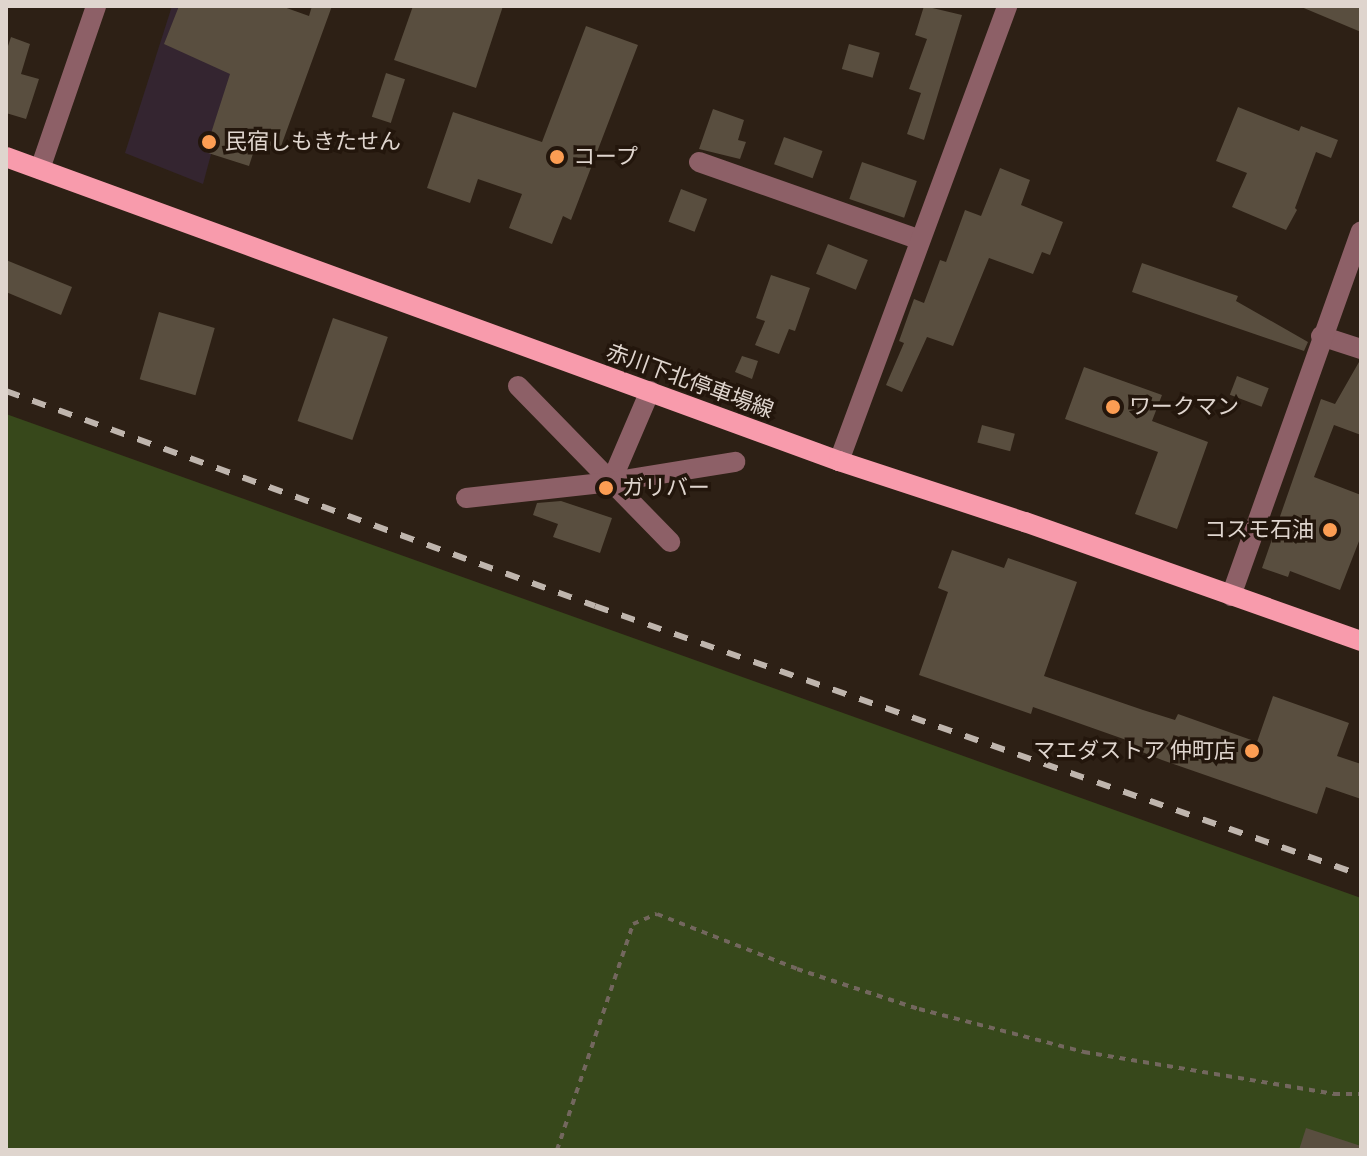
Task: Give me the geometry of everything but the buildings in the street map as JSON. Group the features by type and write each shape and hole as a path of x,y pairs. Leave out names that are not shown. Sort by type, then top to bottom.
{"main road":[{"name":"赤川下北停車場線","path":"6,157 839,461 1025,522 1361,641"}],"street":[{"path":"40,169 96,6"},
{"path":"839,461 1007,6"},
{"path":"699,162 920,240"},
{"path":"1231,596 1321,336 1361,231"},
{"path":"1321,336 1361,349"},
{"path":"518,386 670,542"},
{"path":"611,482 650,391"},
{"path":"466,498 611,482 735,462"}],"path":[{"path":"557,1150 633,924 657,914 797,969 919,1009 1084,1052 1334,1094 1361,1094"}],"shaded area":[{"path":"172,6 251,6 203,184 125,153"}],"green space":[{"path":"6,414 1361,898 1361,1150 6,1150"}],"railway":[{"path":"6,391 595,606 1361,875"}],"place":[{"name":"民宿しもきたせん","path":"209,142"},
{"name":"コープ","path":"557,157"},
{"name":"ワークマン","path":"1113,407"},
{"name":"ガリバー","path":"606,488"},
{"name":"コスモ石油","path":"1330,530"},
{"name":"マエダストア 仲町店","path":"1252,751"}]}
